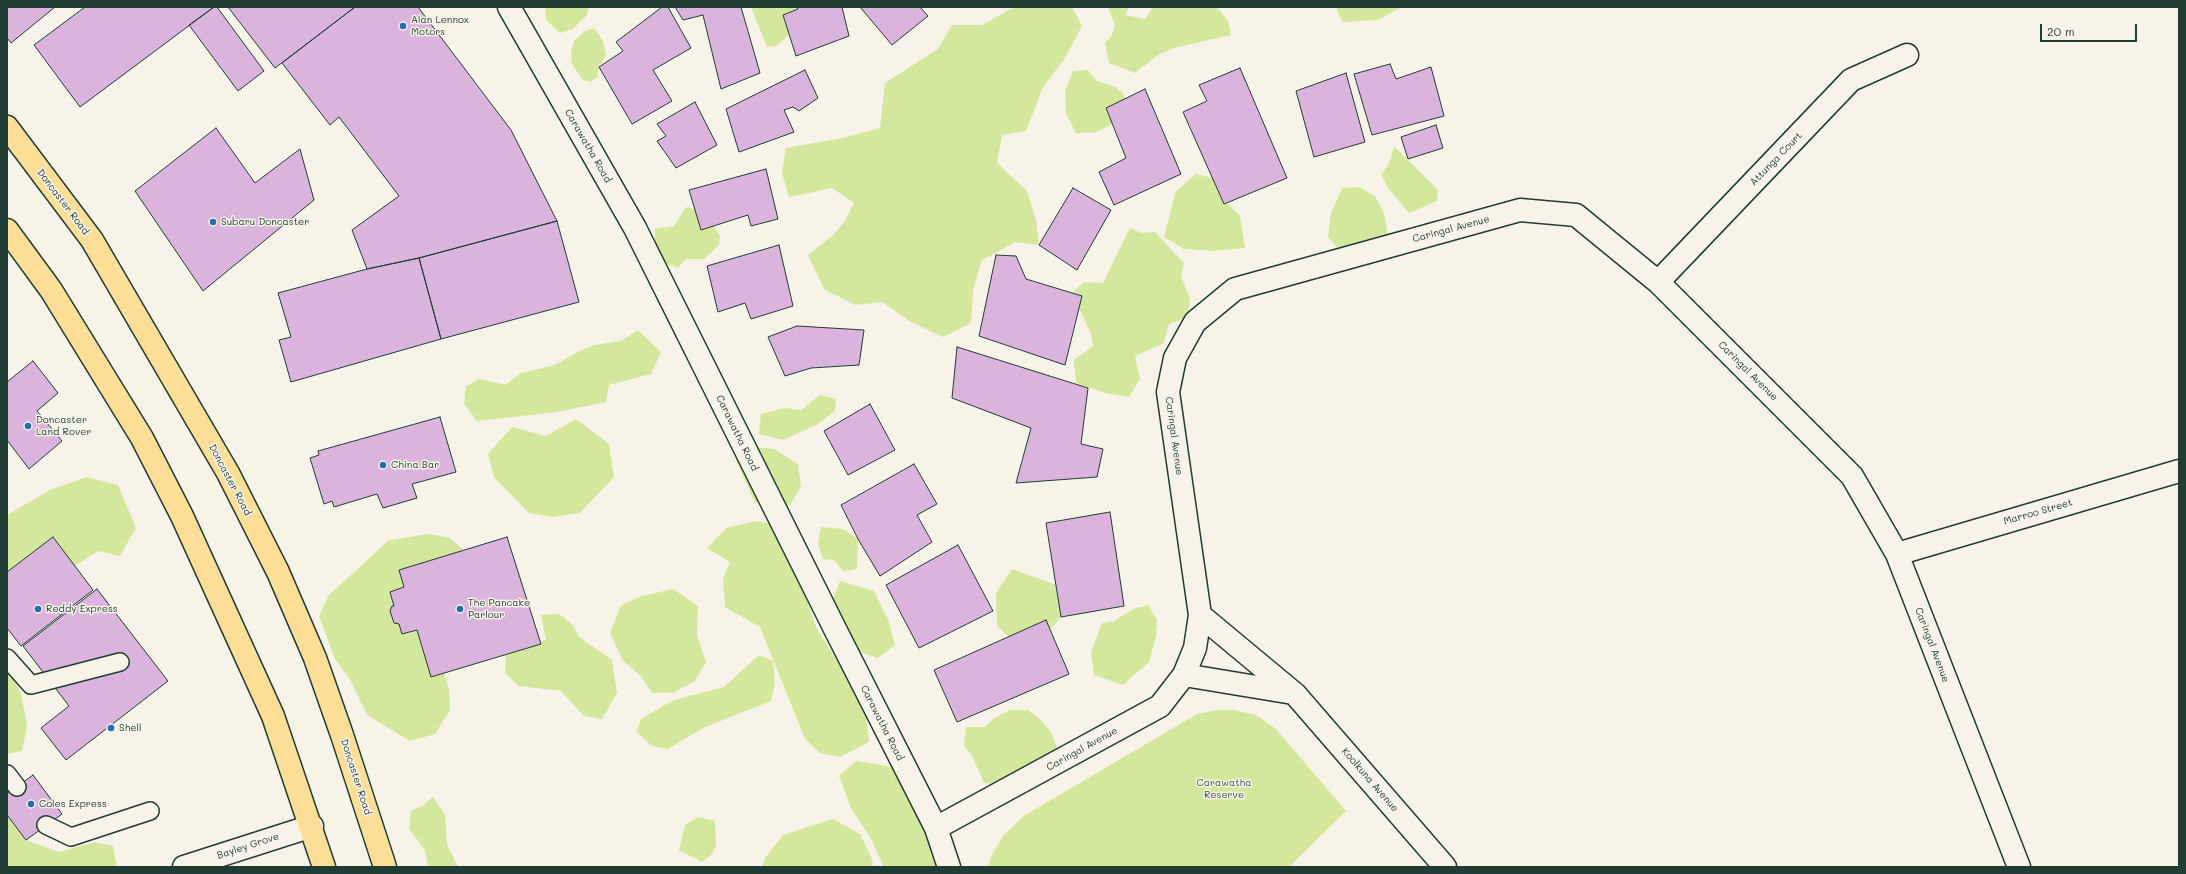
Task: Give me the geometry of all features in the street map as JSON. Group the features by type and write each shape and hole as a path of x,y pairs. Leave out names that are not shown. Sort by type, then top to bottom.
{"main road":[{"name":"Doncaster Road","path":"7,127 92,240 228,473 278,572 315,658 385,867"},
{"path":"7,230 51,290 142,438 182,516 273,716 312,826 324,867"}],"street":[{"name":"Carawatha Road","path":"509,7 635,228 936,828 949,867"},
{"name":"Attunga Court","path":"1658,282 1851,80 1907,56"},
{"name":"Caringal Avenue","path":"936,828 1160,706 1184,675 1195,648 1200,615 1168,392 1175,358 1195,322 1235,289 1520,210 1576,215 1658,282 1852,476 1896,554 2019,867"},
{"name":"Marroo Street","path":"1896,554 2179,471"},
{"name":"Koolkuna Avenue","path":"1200,615 1295,694 1445,867"},
{"path":"1184,675 1295,694"},
{"name":"Bayley Grove","path":"184,867 312,826"}],"lane":[{"path":"7,658 31,685 120,662"},
{"path":"46,825 71,837 150,811"}],"green space":[{"path":"545,7 589,7 587,15 573,29 560,33 546,20"},
{"path":"751,7 796,7 798,9 790,24 789,35 776,46 767,47"},
{"path":"1015,7 1072,7 1082,26 1065,58 1043,87 1026,131 1002,135 997,163 1027,191 1036,220 1039,245 1015,242 981,261 973,291 971,323 943,337 911,322 882,302 855,305 824,289 808,255 833,235 845,221 854,203 832,188 789,197 782,173 786,148 843,138 880,128 885,83 938,49 952,25 982,25"},
{"path":"1108,7 1129,7 1125,15 1145,19 1153,7 1217,7 1228,21 1231,35 1174,48 1158,55 1135,73 1109,63 1105,43 1112,35 1115,25"},
{"path":"1336,7 1402,7 1378,20 1342,22"},
{"path":"594,28 603,41 606,55 599,67 597,78 590,82 583,80 572,64 571,52 574,41 583,32"},
{"path":"1088,70 1097,81 1115,87 1124,94 1125,115 1113,124 1094,133 1076,133 1066,114 1065,91 1073,71"},
{"path":"1394,146 1438,190 1437,201 1409,213 1388,188 1381,174 1389,164"},
{"path":"1196,174 1213,178 1221,197 1240,216 1245,248 1213,251 1184,249 1164,237 1176,191"},
{"path":"1359,187 1375,196 1384,213 1388,236 1342,253 1328,237 1331,213 1342,188"},
{"path":"686,207 705,212 720,236 719,245 704,259 686,259 678,268 667,264 655,247 655,229 674,226"},
{"path":"1130,228 1142,233 1155,232 1184,263 1181,276 1190,299 1188,317 1169,324 1164,343 1135,356 1140,379 1129,397 1105,393 1076,383 1074,360 1093,346 1091,334 1072,293 1084,282 1103,283"},
{"path":"638,330 661,352 651,374 609,385 606,402 557,412 477,421 464,404 466,386 480,379 505,385 521,373 555,365 581,350 594,345 621,341"},
{"path":"820,395 836,399 835,411 818,424 783,440 759,434 761,414 785,408 801,410"},
{"path":"576,419 609,444 614,477 580,513 553,517 529,513 494,477 488,454 512,427 546,436"},
{"path":"757,447 774,449 798,464 801,487 790,505 755,503 736,460"},
{"path":"86,477 118,485 136,528 120,556 98,551 75,566 7,579 7,515 50,490"},
{"path":"756,521 782,525 816,627 865,706 869,742 840,757 820,753 805,739 760,627 725,607 723,578 730,562 707,548 726,528"},
{"path":"821,527 843,529 858,539 857,569 843,571 834,560 823,559 818,544"},
{"path":"429,534 450,538 464,550 448,569 438,655 449,688 450,710 435,734 410,741 367,715 351,681 335,659 319,616 329,595 389,540"},
{"path":"1012,569 1056,585 1061,617 1050,629 1009,637 997,626 996,593"},
{"path":"840,581 874,591 889,622 895,645 878,658 857,651 832,602"},
{"path":"673,589 698,606 697,635 706,662 694,682 672,693 652,693 640,675 623,661 610,633 621,605 642,596"},
{"path":"1148,605 1157,620 1156,637 1149,662 1123,685 1094,675 1091,652 1102,623 1114,621 1133,609"},
{"path":"559,614 573,625 579,637 612,660 617,693 602,719 584,716 561,691 519,686 505,673 506,654 546,640 541,615"},
{"path":"759,655 773,661 775,683 771,701 703,728 668,749 652,746 636,731 642,718 674,700 724,687"},
{"path":"7,665 21,694 27,725 22,751 7,754"},
{"path":"1010,710 1028,710 1040,719 1051,732 1057,748 1031,777 1013,785 984,783 971,754 964,746 966,727 985,727 994,718"},
{"name":"Carawatha Reserve","path":"1216,710 1235,710 1256,715 1276,729 1346,811 1289,867 988,867 992,855 1003,836 1022,817 1197,714"},
{"path":"857,761 887,766 923,779 953,867 884,867 871,839 851,808 839,775"},
{"path":"433,797 445,815 447,845 458,867 428,867 425,850 409,829 411,811 422,806"},
{"path":"698,817 715,821 716,846 711,855 702,862 679,850 685,825"},
{"path":"7,818 9,818 26,840 59,852 95,842 113,846 117,867 7,867"},
{"path":"833,819 860,834 871,856 873,867 762,867 765,858 783,835"}],"building":[{"path":"7,7 55,7 11,43 7,38"},
{"path":"85,7 214,7 80,107 34,45"},
{"path":"214,7 217,7 264,71 238,91 189,25"},
{"path":"228,7 355,7 275,68"},
{"path":"355,7 418,7 511,130 557,221 419,258 367,269 352,230 399,196 339,117 330,125 282,63"},
{"path":"662,7 668,7 691,48 653,70 672,101 632,124 599,67 623,51 616,42"},
{"path":"675,7 741,7 760,73 721,89 703,15 683,20"},
{"path":"797,7 842,7 849,36 796,56 783,15 798,9"},
{"path":"860,7 920,7 928,16 892,45"},
{"path":"1390,64 1396,79 1431,67 1444,116 1372,135 1354,74"},
{"path":"1240,68 1287,178 1224,204 1183,112 1207,101 1199,85"},
{"path":"805,70 818,98 799,111 793,107 784,110 794,132 739,152 726,109"},
{"path":"1346,73 1365,142 1314,157 1296,91"},
{"path":"1145,89 1181,174 1114,205 1099,172 1126,158 1106,108"},
{"path":"695,102 717,145 676,168 657,141 666,136 657,124"},
{"path":"1436,125 1443,148 1408,159 1401,137"},
{"path":"216,128 255,183 300,149 314,200 203,291 135,191"},
{"path":"766,169 778,219 751,226 748,215 701,230 689,190"},
{"path":"1073,188 1111,210 1077,270 1039,245"},
{"path":"557,221 579,302 441,339 419,258"},
{"path":"779,245 793,306 751,319 745,303 718,312 707,266"},
{"path":"996,255 1016,256 1026,279 1082,296 1065,365 979,336"},
{"path":"419,258 441,339 291,382 279,340 291,337 278,293 367,269"},
{"path":"797,326 864,330 859,365 811,368 785,376 768,337"},
{"path":"957,347 1088,388 1081,444 1103,449 1097,477 1016,483 1031,428 952,398"},
{"name":"Doncaster Land Rover","path":"33,361 58,393 37,411 62,441 29,469 7,440 7,382"},
{"path":"870,404 895,450 848,475 824,431"},
{"name":"China Bar","path":"440,417 456,472 412,484 417,498 383,508 377,494 334,507 332,501 324,504 310,458 319,455 318,451"},
{"path":"914,464 937,504 917,515 932,542 880,576 858,539 841,505"},
{"path":"1110,512 1124,606 1061,617 1046,523"},
{"name":"Reddy Express","path":"53,537 93,590 21,646 7,628 7,572"},
{"name":"The Pancake Parlour","path":"507,537 541,644 431,677 417,630 402,634 399,624 394,623 390,611 392,606 394,606 390,592 404,587 399,570"},
{"path":"958,545 993,611 919,648 886,585"},
{"path":"97,589 168,681 66,760 41,728 69,706 23,646"},
{"path":"1046,620 1069,674 957,722 934,670"},
{"name":"Coles Express","path":"33,775 62,814 26,840 7,815 7,794"}],"place":[{"name":"Alan Lennox Motors","path":"403,26"},
{"name":"Subaru Doncaster","path":"213,222"},
{"name":"Doncaster Land Rover","path":"28,426"},
{"name":"China Bar","path":"383,465"},
{"name":"Reddy Express","path":"38,609"},
{"name":"The Pancake Parlour","path":"460,609"},
{"name":"Shell","path":"111,728"},
{"name":"Coles Express","path":"31,804"}]}
